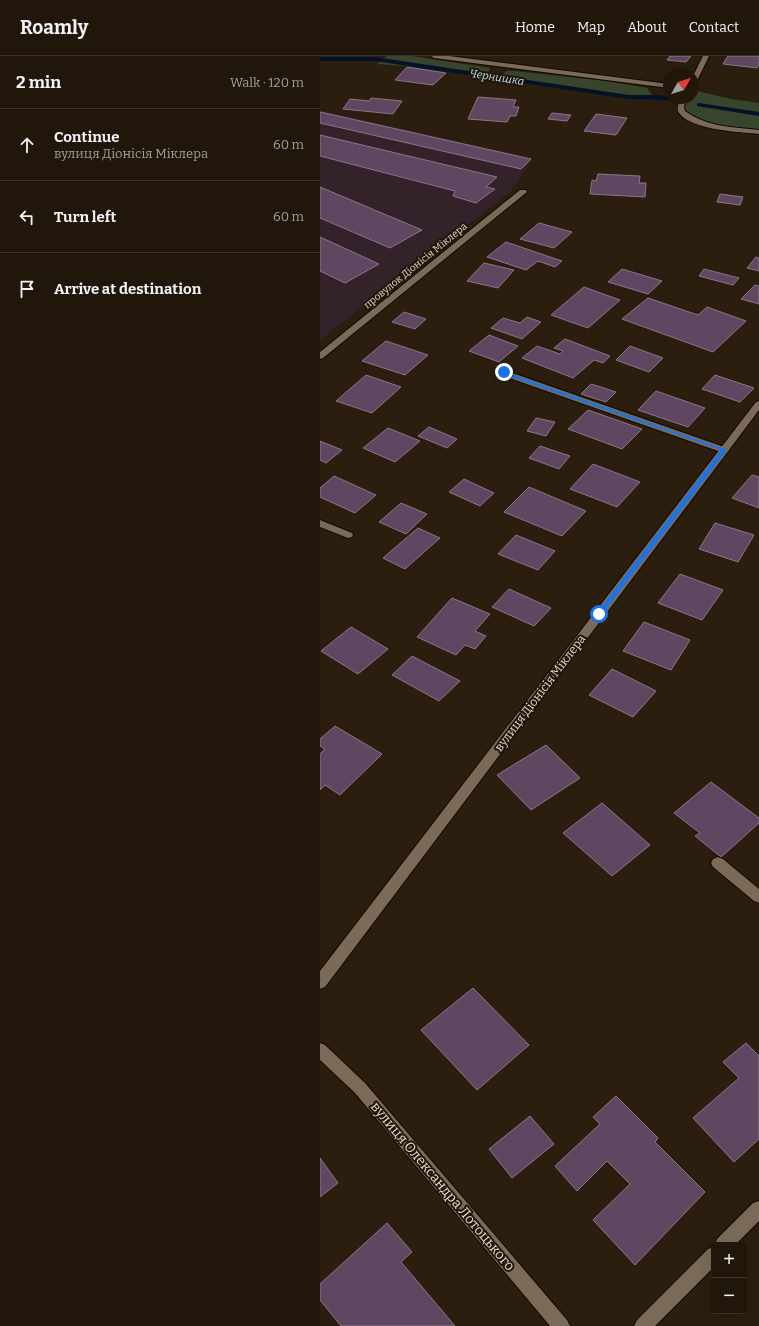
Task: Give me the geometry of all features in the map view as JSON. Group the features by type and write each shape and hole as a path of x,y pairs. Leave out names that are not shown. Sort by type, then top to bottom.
{"street":[{"path":"434,56 663,85"},
{"path":"699,71 706,56"},
{"path":"682,104 682,112 696,121 710,126 759,132"},
{"name":"провулок Діонісія Міклера","path":"320,356 523,192"},
{"path":"504,372 724,450"},
{"name":"вулиця Діонісія Міклера","path":"320,982 759,404"},
{"path":"320,523 348,535"},
{"path":"718,863 759,897"},
{"name":"вулиця Олександра Лотоцького","path":"320,1050 360,1088 561,1326"},
{"path":"727,1242 759,1209"},
{"path":"643,1326 711,1258"}],"shaded area":[{"path":"320,110 533,159 510,192 320,340"}],"green space":[{"path":"387,56 412,56 490,68 488,72 481,74 448,69 377,64"},
{"path":"506,71 606,81 647,88 653,97 629,97 501,77"},
{"path":"699,91 731,99 759,103 759,132 710,126 682,112 683,104 699,104"}],"building":[{"path":"670,56 691,56 686,62 667,60"},
{"path":"728,56 759,56 759,64 757,68 723,64"},
{"path":"407,67 446,73 433,85 395,80"},
{"path":"478,97 516,100 513,107 519,107 516,116 510,116 507,122 468,119"},
{"path":"371,98 402,101 393,114 343,109 350,99 369,101"},
{"path":"320,112 531,159 521,169 320,123"},
{"path":"552,113 571,115 567,121 548,119"},
{"path":"596,114 627,118 616,135 584,131"},
{"path":"320,135 497,177 486,187 495,189 476,203 453,196 455,191 320,156"},
{"path":"598,174 640,176 639,183 646,183 645,197 590,194 592,180 596,181"},
{"path":"320,187 422,230 390,248 320,218"},
{"path":"720,194 743,197 740,205 717,202"},
{"path":"539,223 572,232 554,248 520,239"},
{"path":"320,237 379,264 345,283 320,271"},
{"path":"506,242 562,261 555,267 538,261 526,270 487,257"},
{"path":"756,257 759,258 759,271 747,268"},
{"path":"484,263 514,270 498,288 467,281"},
{"path":"622,269 662,281 648,294 608,282"},
{"path":"704,269 739,278 733,285 699,276"},
{"path":"755,285 759,286 759,304 741,299"},
{"path":"584,287 620,300 588,328 551,315"},
{"path":"648,298 698,315 707,307 746,321 713,352 622,319"},
{"path":"404,312 426,319 415,329 392,322"},
{"path":"527,317 541,322 522,339 491,328 503,318 520,323"},
{"path":"489,335 518,346 499,362 469,351"},
{"path":"565,339 610,356 603,363 594,360 573,378 522,358 537,346 560,354 563,351 554,348"},
{"path":"386,341 428,355 405,375 362,361"},
{"path":"630,346 663,358 649,372 616,360"},
{"path":"366,375 401,387 372,413 336,401"},
{"path":"715,375 754,388 740,402 702,389"},
{"path":"591,384 616,392 606,402 581,394"},
{"path":"656,391 705,408 688,427 638,410"},
{"path":"588,410 642,429 622,449 568,429"},
{"path":"536,418 555,422 546,436 527,431"},
{"path":"429,427 457,439 447,448 418,436"},
{"path":"388,428 420,441 395,462 363,448"},
{"path":"320,441 342,450 326,463 320,460"},
{"path":"540,446 570,456 559,469 529,458"},
{"path":"593,464 640,482 617,507 570,489"},
{"path":"752,475 759,477 759,508 732,498"},
{"path":"334,476 376,495 355,513 320,497 320,488"},
{"path":"464,479 494,493 480,506 449,492"},
{"path":"529,487 586,511 562,536 504,512"},
{"path":"401,503 427,514 406,534 379,522"},
{"path":"715,523 754,535 738,562 699,549"},
{"path":"418,528 440,538 405,569 383,558"},
{"path":"516,535 555,551 538,570 498,554"},
{"path":"680,574 723,590 702,620 658,603"},
{"path":"509,589 551,608 534,626 492,607"},
{"path":"452,598 490,614 475,631 486,636 475,649 465,645 456,655 417,637"},
{"path":"644,622 690,640 671,670 623,651"},
{"path":"351,627 388,649 358,674 321,651"},
{"path":"412,656 460,681 439,701 392,675"},
{"path":"612,669 656,691 633,717 589,695"},
{"path":"335,726 382,754 340,795 325,785 320,790 320,754 325,749 320,746 320,739"},
{"path":"546,745 580,778 531,810 497,775"},
{"path":"711,782 759,818 759,823 721,857 695,836 700,833 674,813"},
{"path":"602,803 650,845 612,876 563,833"},
{"path":"473,988 529,1045 477,1090 421,1030"},
{"path":"746,1043 759,1056 759,1139 734,1162 693,1118 739,1078 723,1062"},
{"path":"616,1096 658,1138 655,1142 705,1192 635,1265 593,1220 630,1184 607,1161 577,1191 555,1166 600,1124 593,1117"},
{"path":"530,1116 554,1144 512,1178 489,1149"},
{"path":"320,1158 338,1183 320,1197"},
{"path":"387,1223 412,1252 401,1262 455,1326 341,1326 320,1300 320,1284"}],"waterway":[{"name":"Чернишка","path":"320,59 375,59 629,97 663,97"},
{"name":"Чернишка","path":"699,105 759,114"}],"route":[{"path":"504,372 724,450 599,614"}]}
